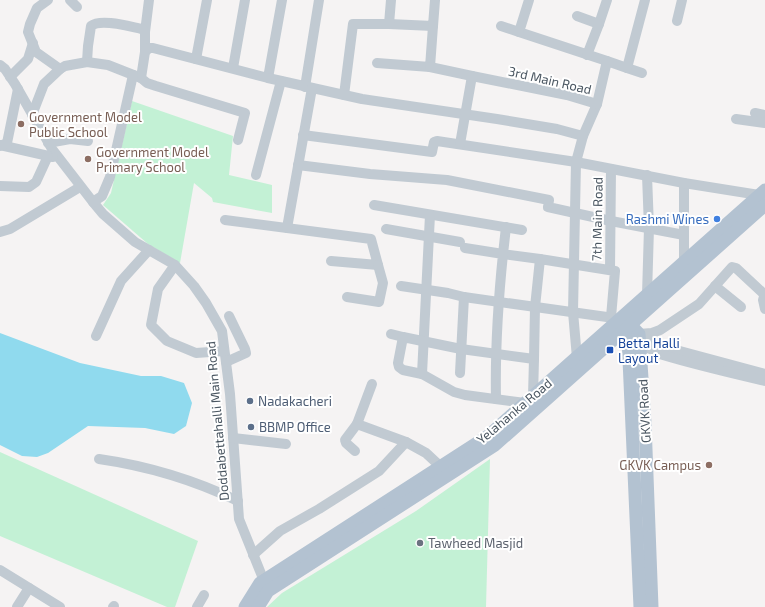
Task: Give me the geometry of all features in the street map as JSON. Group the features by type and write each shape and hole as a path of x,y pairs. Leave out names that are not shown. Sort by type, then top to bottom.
{"main road":[{"name":"Yelahanka Road","path":"258,607 266,586 488,436 577,358 627,329 647,295 684,262 763,197"},
{"name":"Yelahanka Road","path":"266,586 495,445 627,329 763,197"},
{"name":"GKVK Road","path":"627,329 640,607"},
{"name":"GKVK Road","path":"627,329 645,423 652,607"},
{"name":"Yelahanka Road","path":"245,607 260,583 266,586"}],"street":[{"path":"48,0 37,8 28,32 36,52 60,68"},
{"path":"93,202 102,196 110,177 145,52 144,32 149,0"},
{"path":"196,59 207,0"},
{"path":"233,68 245,0"},
{"path":"268,78 282,0"},
{"path":"287,228 303,135 319,0"},
{"path":"389,24 391,0"},
{"path":"430,67 435,0"},
{"path":"519,32 529,0"},
{"path":"587,55 607,0"},
{"path":"627,68 645,0"},
{"path":"677,21 682,0"},
{"path":"577,16 599,24"},
{"path":"87,62 91,26 93,24 101,23 122,25 142,30 144,32"},
{"path":"344,95 353,24 432,26"},
{"path":"501,26 642,73"},
{"path":"10,77 28,59 33,43"},
{"path":"145,52 149,48 153,48 268,78 362,99 557,129 583,136"},
{"name":"3rd Main Road","path":"376,63 430,67 567,95 597,104 607,61"},
{"path":"32,115 44,84 60,68 87,62 108,65 137,77 147,83 245,113 238,140"},
{"name":"Doddabettahalli Main Road","path":"0,66 5,69 18,89 58,158 103,214 135,242 175,265 194,286 222,330 234,438 239,519 266,586"},
{"path":"460,144 472,76"},
{"path":"256,175 281,80"},
{"path":"0,146 7,143 18,89"},
{"path":"577,358 573,312 576,162 583,136 597,104"},
{"path":"736,118 765,123"},
{"path":"303,135 432,152 434,142 436,141 460,144 576,162 763,197"},
{"path":"48,143 70,139 88,141"},
{"path":"0,146 58,158"},
{"path":"0,186 29,186 36,182 48,156"},
{"path":"298,165 370,174 447,180 549,200 548,207 575,214 684,235"},
{"name":"7th Main Road","path":"611,169 610,270 615,271 627,329"},
{"path":"647,175 649,228 647,295"},
{"path":"684,183 684,262"},
{"path":"0,232 10,229 80,186"},
{"path":"374,205 522,230"},
{"path":"422,374 425,289 430,215"},
{"path":"224,220 371,239 382,283 380,302 348,297"},
{"path":"496,399 495,353 498,301 506,227"},
{"path":"386,229 428,236 503,254 610,270"},
{"path":"96,336 121,280 149,250"},
{"path":"403,337 398,363 399,367 403,370 422,374 454,392 496,399 529,399 534,359 535,308 540,259"},
{"path":"331,261 378,265"},
{"path":"175,265 158,289 151,325 167,341 196,353 224,351"},
{"path":"627,329 652,333 660,330 699,304 732,267 736,268 764,294 765,309"},
{"path":"401,286 535,308 573,312 627,329 665,347 765,374"},
{"path":"715,286 741,307"},
{"path":"460,373 464,297"},
{"path":"226,362 246,353 229,316"},
{"path":"627,329 662,354 719,371 765,381"},
{"path":"391,334 461,349 534,359"},
{"path":"355,451 346,443 345,440 357,424 372,384"},
{"path":"357,424 406,442 426,453 440,467"},
{"path":"234,438 286,444"},
{"path":"253,555 280,531 319,509 379,471 406,442"},
{"path":"99,459 148,468 208,487 238,502"},
{"path":"0,570 57,606"},
{"path":"18,607 29,588"},
{"path":"197,607 204,595"}],"green space":[{"path":"132,101 233,136 229,175 272,185 272,213 213,202 212,198 194,183 180,263 148,244 103,205 111,193"},
{"path":"0,452 198,541 175,607 167,607 0,536"},
{"path":"490,459 486,607 267,607 282,593 416,511"}],"water":[{"path":"0,333 80,363 141,376 161,376 184,383 192,403 186,426 174,434 145,428 88,426 48,453 37,457 22,456 0,445"}],"place":[{"name":"Government Model Public School","path":"21,124"},
{"name":"Government Model Primary School","path":"88,159"},
{"name":"Rashmi Wines","path":"717,219"},
{"name":"Betta Halli Layout","path":"610,350"},
{"name":"Nadakacheri","path":"250,401"},
{"name":"BBMP Office","path":"251,427"},
{"name":"GKVK Campus","path":"709,465"},
{"name":"Tawheed Masjid","path":"420,543"}]}
